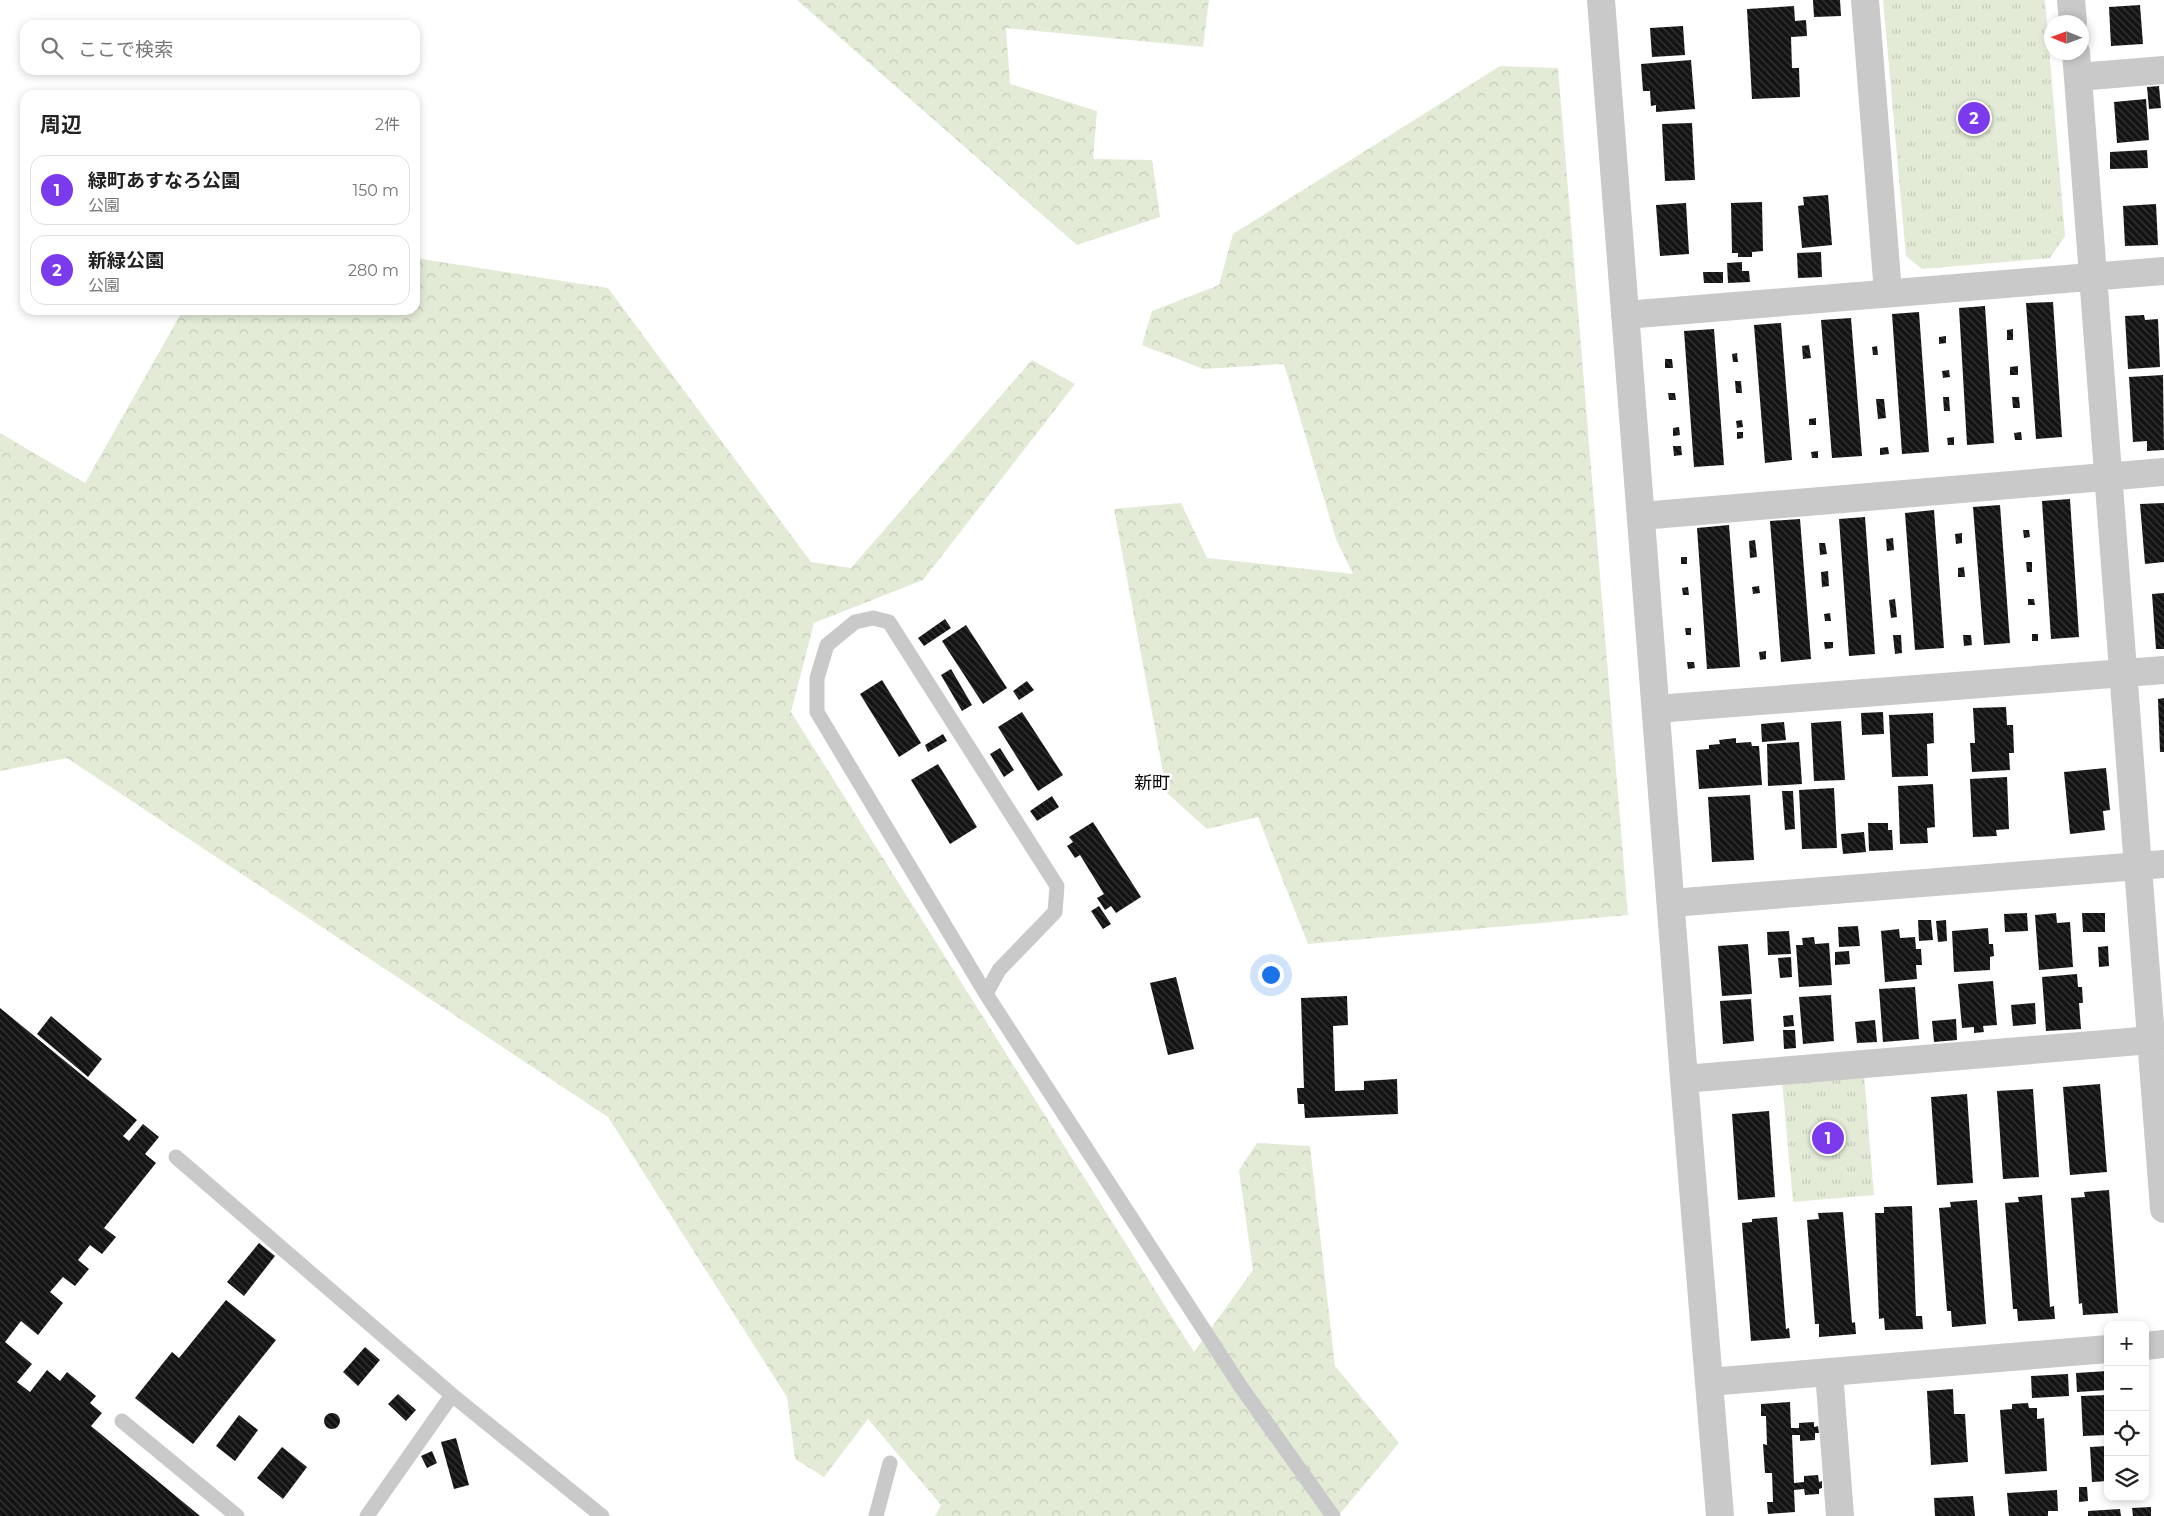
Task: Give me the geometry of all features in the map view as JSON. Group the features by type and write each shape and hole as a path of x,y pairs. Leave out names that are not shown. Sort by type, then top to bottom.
{"street":[{"path":"1601,0 1684,1079 1720,1516"},
{"path":"1865,0 1888,293"},
{"path":"2071,0 2072,15"},
{"path":"2164,70 2077,65 2123,673 2151,865 2164,1209"},
{"path":"1625,314 2164,271"},
{"path":"1641,516 2164,472"},
{"path":"1656,709 2164,670"},
{"path":"1671,903 2151,865"},
{"path":"1684,1079 2157,1039"},
{"path":"2149,1346 2164,1344"},
{"path":"1709,1382 2104,1349"},
{"path":"1829,1372 1840,1516"}],"lane":[{"path":"986,994 999,970 1055,912 1057,886 889,622 873,618 855,622 827,645 817,678 817,712 986,994 1241,1387 1333,1516"},
{"path":"176,1157 452,1396 602,1516"},
{"path":"367,1516 452,1396"},
{"path":"122,1420 237,1516"},
{"path":"876,1516 890,1463"}],"green space":[{"path":"797,0 1209,0 1203,47 1006,28 1010,84 1097,111 1093,159 1152,160 1160,217 1077,245"},
{"path":"1883,0 2045,0 2046,15 2044,15 2044,60 2050,60 2065,236 2050,258 1922,269 1906,256"},
{"path":"1500,66 1558,68 1628,915 1308,944 1258,817 1207,829 1167,793 1114,509 1181,503 1207,558 1353,574 1336,539 1284,364 1203,369 1142,345 1152,311 1219,285 1233,234"},
{"path":"420,259 608,288 811,562 851,568 1032,360 1075,384 923,580 814,623 791,712 1194,1352 1253,1270 1239,1170 1257,1143 1310,1146 1335,1366 1399,1443 1338,1516 935,1516 941,1505 868,1419 824,1477 795,1459 787,1397 608,1117 67,758 0,771 0,433 85,483 180,315 420,315"},
{"path":"1864,1074 1874,1195 1793,1202 1782,1081"}],"building":[{"path":"1813,0 1840,0 1841,16 1814,17"},
{"path":"2140,5 2143,44 2111,46 2109,7"},
{"path":"1794,6 1795,21 1806,20 1807,36 1791,37 1792,68 1799,68 1800,97 1752,99 1747,9"},
{"path":"1683,26 1685,55 1652,57 1650,28"},
{"path":"1691,60 1695,109 1656,112 1656,105 1651,106 1650,91 1643,91 1641,64"},
{"path":"2159,86 2161,108 2149,109 2147,87"},
{"path":"2146,99 2149,140 2117,143 2114,102"},
{"path":"1692,123 1695,180 1665,181 1662,124"},
{"path":"2147,150 2148,168 2110,169 2110,152"},
{"path":"1828,195 1832,245 1802,248 1798,206 1804,205 1803,197"},
{"path":"1762,202 1763,251 1752,252 1752,257 1738,257 1738,253 1732,253 1731,203"},
{"path":"1686,203 1689,254 1660,256 1656,205"},
{"path":"2156,204 2158,245 2125,246 2123,206"},
{"path":"1821,252 1822,277 1798,278 1797,253"},
{"path":"1742,262 1742,271 1749,271 1750,282 1728,283 1727,263"},
{"path":"1703,272 1723,272 1723,283 1704,283"},
{"path":"2053,302 2062,437 2036,439 2026,303"},
{"path":"1985,306 1994,443 1967,445 1959,308"},
{"path":"1919,312 1929,452 1902,454 1892,314"},
{"path":"2144,315 2145,320 2158,319 2160,367 2128,369 2125,316"},
{"path":"1851,318 1862,456 1832,458 1821,320"},
{"path":"1781,323 1792,460 1765,463 1754,325"},
{"path":"1714,329 1724,465 1694,467 1684,331"},
{"path":"2013,329 2013,340 2007,340 2007,330"},
{"path":"1946,336 1946,343 1939,344 1939,337"},
{"path":"1809,345 1811,358 1803,359 1802,346"},
{"path":"1877,346 1878,355 1873,355 1872,347"},
{"path":"1737,353 1738,362 1733,362 1732,354"},
{"path":"1665,359 1672,359 1673,368 1665,368"},
{"path":"2018,366 2018,375 2010,375 2010,367"},
{"path":"1949,370 1950,377 1943,378 1942,371"},
{"path":"2163,375 2164,450 2147,451 2147,441 2133,442 2129,377"},
{"path":"1735,381 1741,381 1742,393 1736,393"},
{"path":"1668,393 1675,393 1676,400 1669,400"},
{"path":"1943,397 1949,397 1950,411 1944,411"},
{"path":"2012,397 2019,397 2020,408 2013,408"},
{"path":"1876,399 1884,399 1886,418 1878,419"},
{"path":"1816,418 1816,425 1809,425 1809,419"},
{"path":"1742,420 1743,427 1737,428 1736,421"},
{"path":"1679,427 1680,435 1673,436 1673,428"},
{"path":"1737,432 1743,432 1743,438 1737,439"},
{"path":"2021,432 2022,440 2015,440 2014,433"},
{"path":"1954,437 1954,445 1948,445 1947,438"},
{"path":"1673,446 1681,446 1682,455 1674,456"},
{"path":"1888,447 1889,454 1880,455 1880,448"},
{"path":"1818,451 1818,458 1812,458 1811,452"},
{"path":"2070,499 2079,637 2051,639 2042,501"},
{"path":"2164,503 2164,562 2145,564 2140,504"},
{"path":"2000,505 2010,643 1984,645 1973,507"},
{"path":"1934,510 1944,648 1915,650 1905,513"},
{"path":"1865,517 1875,654 1849,656 1839,519"},
{"path":"1800,519 1811,659 1781,662 1770,521"},
{"path":"1729,525 1740,667 1707,669 1697,528"},
{"path":"2023,530 2029,530 2030,537 2024,538"},
{"path":"1962,533 1962,543 1956,544 1955,534"},
{"path":"1893,538 1894,550 1887,551 1886,539"},
{"path":"1755,540 1757,557 1750,558 1749,541"},
{"path":"1819,543 1825,543 1827,554 1820,555"},
{"path":"1681,557 1687,557 1687,564 1681,564"},
{"path":"2026,562 2032,562 2032,572 2027,572"},
{"path":"1964,567 1965,577 1958,577 1958,568"},
{"path":"1828,571 1829,586 1822,587 1821,572"},
{"path":"1759,586 1760,593 1753,594 1752,587"},
{"path":"1688,587 1689,595 1683,595 1682,588"},
{"path":"2164,593 2164,649 2156,649 2152,594"},
{"path":"1895,599 1897,617 1891,618 1889,600"},
{"path":"2028,599 2034,599 2035,605 2028,605"},
{"path":"1830,613 1831,621 1825,621 1824,614"},
{"path":"945,619 951,628 924,646 918,638"},
{"path":"966,625 1007,688 983,704 942,641"},
{"path":"1685,628 1691,628 1691,635 1686,635"},
{"path":"2032,634 2038,634 2038,641 2032,641"},
{"path":"1893,635 1901,635 1902,653 1895,654"},
{"path":"1963,635 1971,635 1972,645 1964,646"},
{"path":"1824,642 1833,642 1833,648 1825,649"},
{"path":"1766,651 1766,659 1760,660 1759,652"},
{"path":"1687,662 1694,662 1695,668 1688,669"},
{"path":"951,669 972,705 962,711 941,675"},
{"path":"882,680 921,743 899,757 860,694"},
{"path":"1027,681 1034,690 1019,700 1013,691"},
{"path":"2164,698 2164,752 2160,752 2158,699"},
{"path":"2006,707 2007,725 2013,725 2014,753 2009,753 2010,770 1972,772 1970,743 1975,743 1973,708"},
{"path":"1022,712 1063,775 1038,791 998,727"},
{"path":"1883,712 1884,734 1862,735 1861,713"},
{"path":"1933,713 1934,743 1927,744 1928,776 1892,777 1889,715"},
{"path":"1841,721 1845,780 1814,781 1811,723"},
{"path":"1784,722 1786,740 1762,742 1761,724"},
{"path":"943,734 947,741 928,752 925,745"},
{"path":"1736,738 1736,743 1751,742 1752,746 1759,746 1762,785 1699,789 1696,750 1709,749 1709,745 1720,744 1719,740"},
{"path":"1799,742 1802,784 1768,786 1767,744"},
{"path":"1000,748 1014,770 1004,777 990,754"},
{"path":"938,764 977,827 950,844 911,780"},
{"path":"2106,768 2110,810 2103,811 2105,830 2070,834 2064,772"},
{"path":"2007,777 2009,829 1996,830 1997,836 1973,837 1970,779"},
{"path":"1933,784 1935,827 1927,828 1928,843 1900,844 1898,786"},
{"path":"1834,788 1837,848 1802,849 1799,790"},
{"path":"1782,791 1793,791 1795,829 1785,830"},
{"path":"1750,795 1754,860 1712,862 1708,797"},
{"path":"1052,796 1059,807 1037,821 1030,811"},
{"path":"1093,822 1141,897 1116,913 1111,906 1105,910 1097,898 1104,894 1080,855 1075,858 1067,846 1073,842 1069,837"},
{"path":"1868,823 1888,823 1888,830 1892,830 1893,850 1869,851"},
{"path":"1864,832 1866,852 1843,854 1841,834"},
{"path":"1099,906 1111,924 1103,929 1091,911"},
{"path":"2027,913 2028,931 2005,932 2004,914"},
{"path":"2056,913 2057,923 2070,922 2073,967 2039,970 2035,915"},
{"path":"2082,913 2105,913 2105,932 2083,932"},
{"path":"1918,920 1931,920 1933,940 1919,941"},
{"path":"1946,920 1947,941 1938,942 1936,921"},
{"path":"1858,926 1860,946 1839,947 1838,927"},
{"path":"1988,928 1989,944 1993,944 1994,956 1990,957 1990,970 1954,972 1952,931"},
{"path":"1899,929 1900,938 1915,937 1916,949 1921,949 1922,965 1916,965 1917,979 1885,982 1881,931"},
{"path":"1789,931 1791,954 1768,955 1767,932"},
{"path":"1814,937 1815,944 1829,943 1832,985 1799,987 1796,945 1803,945 1802,938"},
{"path":"1748,944 1752,994 1722,996 1718,946"},
{"path":"2108,946 2109,966 2099,967 2098,947"},
{"path":"1849,951 1850,964 1835,965 1835,952"},
{"path":"1791,957 1792,977 1780,978 1778,958"},
{"path":"2077,974 2078,987 2082,987 2083,1003 2079,1003 2081,1029 2046,1031 2042,977"},
{"path":"1176,977 1194,1049 1168,1055 1150,983"},
{"path":"1993,981 1997,1025 1983,1026 1984,1032 1974,1033 1974,1027 1962,1028 1958,984"},
{"path":"1915,987 1919,1039 1883,1042 1879,989"},
{"path":"1831,995 1834,1041 1803,1044 1799,997"},
{"path":"1347,996 1348,1025 1333,1026 1335,1091 1364,1090 1364,1081 1397,1079 1398,1114 1305,1118 1304,1104 1298,1104 1297,1088 1304,1088 1301,998"},
{"path":"1751,999 1754,1041 1723,1044 1720,1001"},
{"path":"2035,1003 2036,1024 2013,1026 2011,1005"},
{"path":"0,1008 137,1120 123,1136 129,1141 143,1124 159,1137 145,1154 156,1163 104,1228 116,1237 102,1254 90,1245 78,1260 89,1269 75,1286 63,1277 50,1292 63,1303 38,1335 21,1321 5,1342 32,1364 17,1382 30,1392 47,1370 60,1381 67,1372 96,1396 90,1403 102,1413 91,1426 200,1516 0,1516"},
{"path":"1793,1015 1794,1026 1784,1027 1783,1016"},
{"path":"51,1016 102,1059 88,1077 37,1034"},
{"path":"1956,1019 1957,1040 1934,1042 1932,1021"},
{"path":"1875,1020 1877,1042 1857,1043 1855,1022"},
{"path":"1783,1030 1795,1030 1796,1048 1784,1049"},
{"path":"2100,1084 2107,1172 2070,1175 2063,1087"},
{"path":"2033,1089 2039,1177 2003,1179 1997,1091"},
{"path":"1967,1094 1973,1183 1937,1185 1931,1097"},
{"path":"1769,1111 1775,1197 1738,1200 1732,1114"},
{"path":"2109,1190 2118,1313 2083,1315 2082,1303 2079,1304 2071,1198 2085,1197 2084,1192"},
{"path":"2042,1195 2050,1307 2054,1306 2055,1319 2018,1321 2017,1309 2013,1309 2005,1203 2019,1202 2018,1197"},
{"path":"1977,1200 1986,1324 1952,1327 1951,1311 1947,1311 1939,1208 1951,1207 1950,1202"},
{"path":"1912,1206 1916,1316 1922,1316 1923,1329 1885,1330 1884,1318 1879,1319 1875,1213 1884,1213 1884,1207"},
{"path":"1843,1212 1852,1323 1855,1322 1856,1334 1819,1337 1819,1324 1815,1324 1807,1220 1819,1219 1818,1213"},
{"path":"1777,1217 1786,1329 1789,1328 1790,1338 1751,1341 1742,1223 1752,1222 1752,1219"},
{"path":"259,1243 275,1256 244,1296 227,1282"},
{"path":"226,1300 276,1340 193,1444 135,1398 172,1352 179,1358"},
{"path":"365,1347 380,1360 358,1386 343,1372"},
{"path":"2104,1371 2104,1390 2077,1392 2076,1373"},
{"path":"2068,1374 2069,1396 2032,1398 2031,1376"},
{"path":"1953,1389 1954,1414 1965,1414 1968,1462 1931,1465 1927,1391"},
{"path":"398,1394 416,1410 406,1421 388,1404"},
{"path":"2104,1395 2104,1435 2083,1436 2081,1396"},
{"path":"1790,1402 1791,1428 1799,1428 1799,1423 1814,1422 1814,1427 1818,1426 1819,1433 1815,1433 1815,1440 1800,1441 1800,1435 1792,1435 1794,1483 1804,1482 1804,1476 1818,1475 1819,1482 1822,1481 1822,1488 1819,1489 1819,1494 1805,1495 1804,1489 1794,1490 1795,1512 1768,1514 1767,1502 1773,1502 1772,1473 1765,1473 1763,1444 1767,1445 1766,1416 1761,1416 1761,1404"},
{"path":"2028,1403 2029,1408 2037,1408 2037,1419 2044,1418 2047,1471 2005,1474 2000,1410 2012,1409 2012,1404"},
{"path":"329,1413 335,1413 340,1418 338,1427 329,1429 324,1424 324,1418"},
{"path":"239,1415 258,1430 235,1461 216,1446"},
{"path":"456,1438 469,1485 454,1489 441,1442"},
{"path":"2104,1446 2104,1481 2092,1482 2090,1447"},
{"path":"282,1447 307,1467 283,1499 257,1478"},
{"path":"432,1451 437,1463 427,1468 421,1456"},
{"path":"2079,1487 2087,1487 2088,1501 2079,1502"},
{"path":"2057,1490 2058,1511 2048,1511 2048,1516 2009,1516 2007,1493"},
{"path":"1973,1496 1975,1516 1935,1516 1934,1498"},
{"path":"2151,1507 2151,1516 2133,1516 2132,1508"},
{"path":"2120,1509 2121,1516 2088,1516 2088,1511"}],"place":[{"name":"新緑公園","path":"1974,118"},
{"name":"緑町あすなろ公園","path":"1828,1138"}],"district":[{"name":"新町","path":"1152,783"}]}
